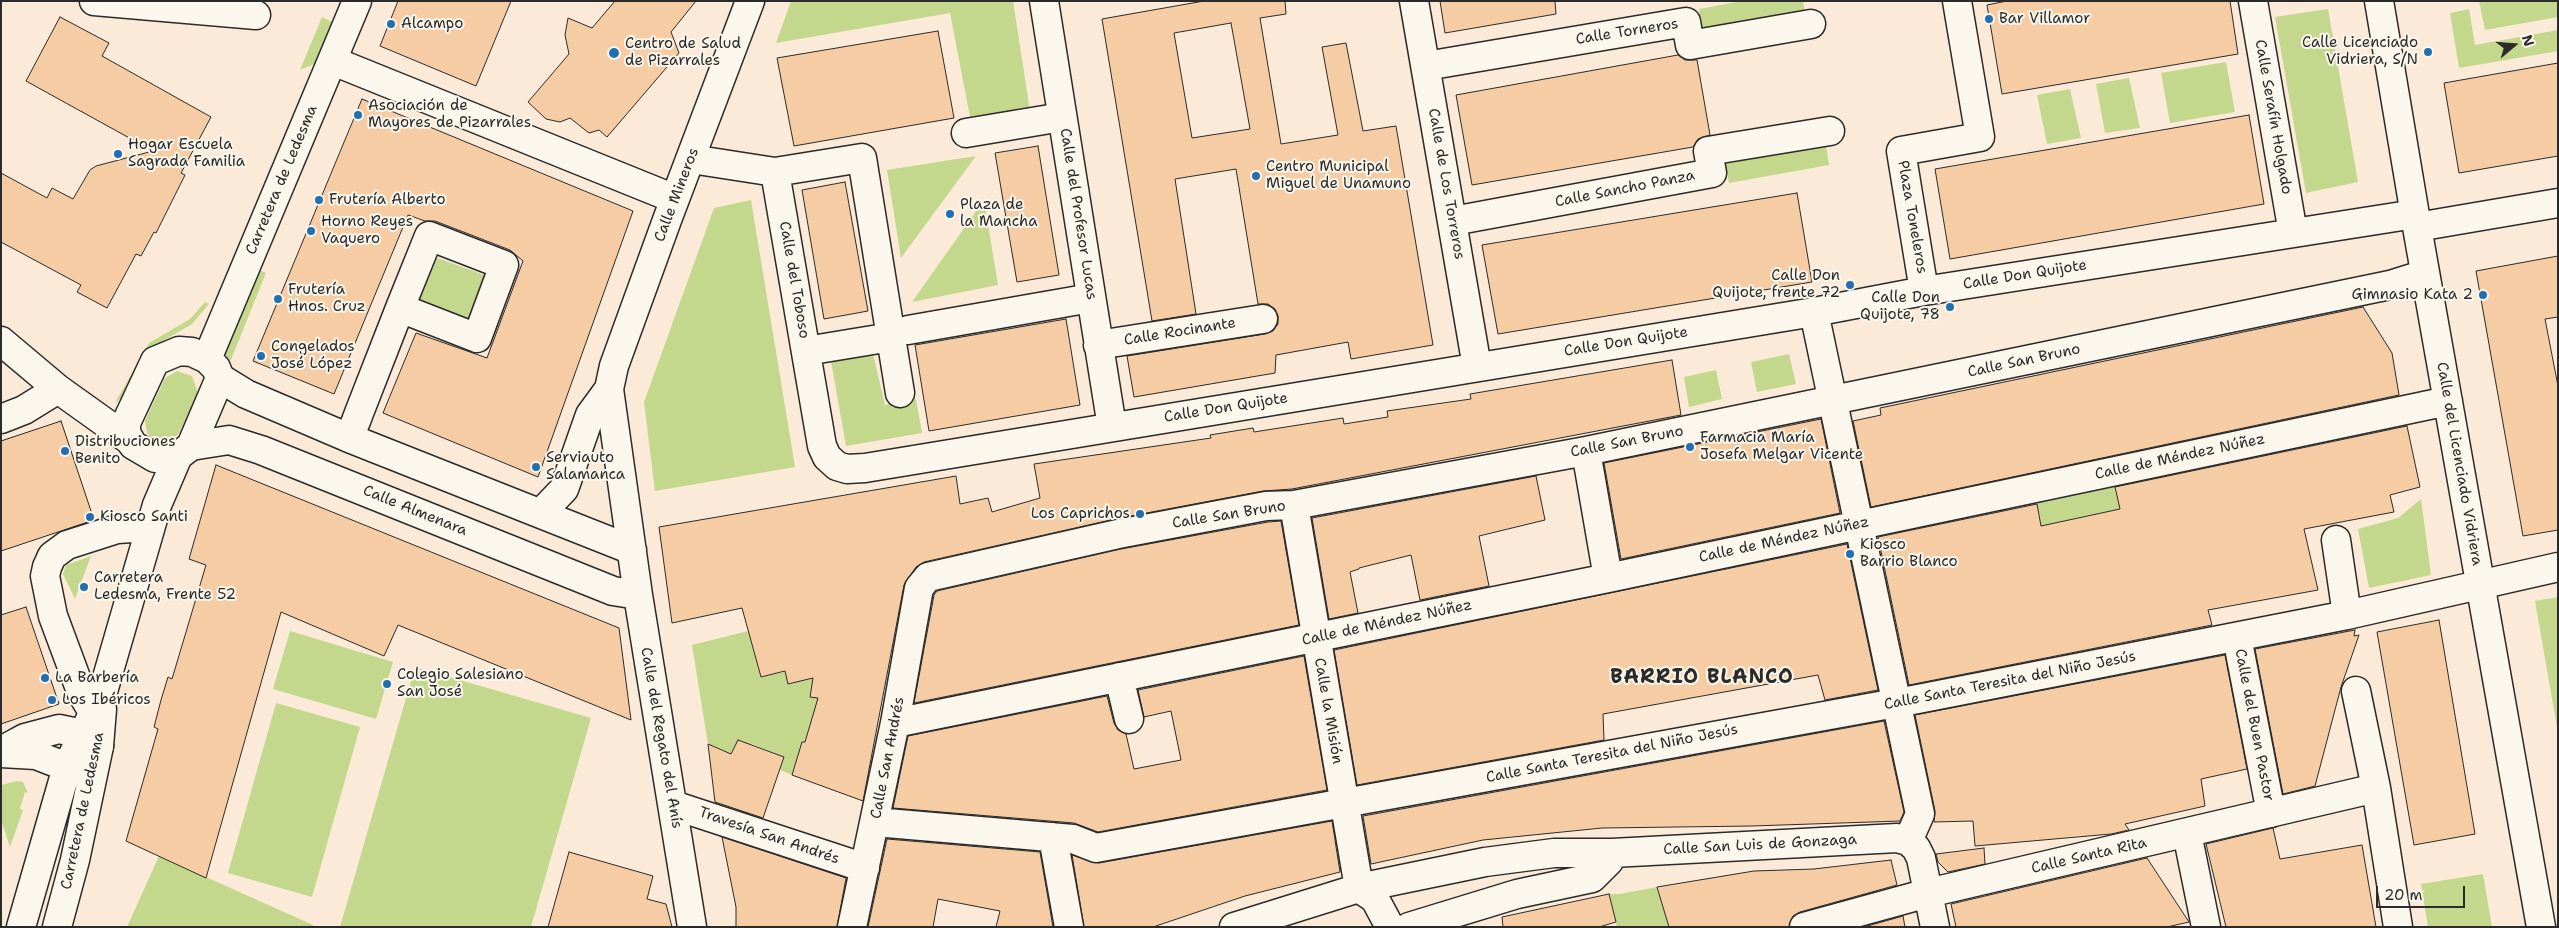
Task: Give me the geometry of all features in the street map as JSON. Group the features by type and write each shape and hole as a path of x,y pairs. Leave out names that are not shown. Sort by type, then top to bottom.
{"main road":[{"path":"94,1 247,10"},
{"name":"Carretera de Ledesma","path":"57,927 75,860 95,722 154,516 175,453 213,369 357,1"},
{"name":"Calle Mineros","path":"632,550 609,389 614,366 750,1"},
{"name":"Calle del Profesor Lucas","path":"1044,1 1112,427"},
{"name":"Calle de Los Torreros","path":"1414,1 1477,367"},
{"name":"Plaza Toneleros","path":"1924,291 1901,150 1980,137 1957,1"},
{"name":"Calle Serafín Holgado","path":"2253,1 2293,233"},
{"name":"Calle del Licenciado Vidriera","path":"2380,1 2425,274 2541,927"},
{"name":"Calle Torneros","path":"1426,66 1686,22 1690,45 1811,24"},
{"path":"333,60 675,199"},
{"path":"966,133 1062,117"},
{"name":"Calle Sancho Panza","path":"1453,221 1712,173 1708,151 1830,131"},
{"path":"691,159 775,172 862,158 900,334 900,393"},
{"name":"Calle del Toboso","path":"775,172 822,446 827,457 837,466"},
{"name":"Calle Don Quijote","path":"837,466 847,469 864,468 1814,312 1924,291 2293,233 2558,203"},
{"name":"Calle San Bruno","path":"920,588 928,577 938,574 1118,534 1266,506 1294,505 1586,451 2390,285 2425,274"},
{"path":"806,351 1091,298"},
{"path":"349,438 400,308"},
{"path":"1814,312 1920,814 1908,841 1916,848 1921,858 1936,927"},
{"name":"Calle Rocinante","path":"1098,345 1263,319"},
{"path":"1,340 58,389 97,418 129,427 144,453 175,453"},
{"path":"129,427 155,361 179,352 192,352 246,394 349,438 632,550"},
{"path":"1,420 24,410 58,389"},
{"name":"Calle Mineros","path":"541,513 564,489 590,415 609,389"},
{"name":"Calle de Méndez Núñez","path":"896,723 1608,578 1860,523 2448,401"},
{"name":"Calle Almenara","path":"175,453 229,440 261,450 613,591 638,595"},
{"path":"1586,451 1608,578"},
{"name":"Calle la Misión","path":"1294,505 1359,888"},
{"path":"1,752 25,738 95,722 82,694 53,616 45,576 52,556 67,545 154,516"},
{"path":"2336,540 2347,615"},
{"name":"Calle del Regato del Anís","path":"632,550 692,927"},
{"path":"21,576 47,567"},
{"name":"Calle Santa Teresita del Niño Jesús","path":"875,822 1073,839 1096,848 1344,804 1804,718 1896,703 2347,615 2558,567"},
{"name":"Calle San Andrés","path":"852,927 896,723 920,588"},
{"name":"Calle del Buen Pastor","path":"2237,637 2271,813"},
{"path":"1119,677 1129,719"},
{"path":"2356,691 2376,788 2398,927"},
{"name":"Carretera de Ledesma","path":"20,927 67,767 95,722"},
{"path":"1,752 36,756 67,767"},
{"name":"Calle Santa Rita","path":"1804,927 1928,894 2376,788"},
{"name":"Travesía San Andrés","path":"673,805 865,868"},
{"path":"2187,833 2206,927"},
{"path":"1053,837 1069,927"},
{"name":"Calle San Luis de Gonzaga","path":"1234,927 1359,888 1485,862 1554,853 1612,853 1897,838 1908,841"},
{"path":"1409,927 1517,894 1592,878 1609,861 1612,853"},
{"path":"1359,888 1375,899 1390,927"}],"green space":[{"path":"791,1 1013,1 1030,111 971,122 950,13 776,43"},
{"path":"1742,1 1803,1 1805,13 1703,33 1699,9"},
{"path":"2479,1 2558,1 2558,17 2485,30"},
{"path":"2328,9 2358,182 2306,193 2275,17"},
{"path":"2469,9 2475,45 2558,30 2558,51 2459,68 2450,13"},
{"path":"322,17 332,22 314,64 300,70"},
{"path":"2226,62 2235,112 2170,123 2161,73"},
{"path":"2129,78 2140,128 2105,133 2096,84"},
{"path":"2070,89 2081,138 2047,144 2037,95"},
{"path":"1825,140 1829,165 1729,183 1724,157"},
{"path":"976,156 901,258 887,170"},
{"path":"751,200 795,467 655,491 644,402 714,208"},
{"path":"984,200 998,285 912,302"},
{"path":"429,255 487,276 470,324 412,301"},
{"path":"257,269 266,273 228,367 225,350"},
{"path":"205,302 209,304 192,324 151,348 124,396 115,403 149,343 190,319"},
{"path":"873,354 885,405 916,399 922,433 846,446 831,361"},
{"path":"1789,354 1796,384 1757,392 1751,362"},
{"path":"1716,370 1722,399 1689,407 1684,377"},
{"path":"177,371 192,376 198,393 179,433 172,440 159,442 147,433 145,421 165,378"},
{"path":"2114,484 2120,509 2041,526 2036,499"},
{"path":"2421,499 2431,575 2369,588 2358,529 2398,518"},
{"path":"91,556 75,599 63,574 66,565"},
{"path":"2558,597 2558,733 2535,601"},
{"path":"290,631 393,662 376,719 273,689"},
{"path":"748,631 761,677 785,672 789,684 813,678 810,696 819,698 805,742 802,742 799,751 802,753 795,776 773,767 777,754 752,744 750,746 738,740 731,754 708,744 692,645"},
{"path":"415,667 591,718 531,927 340,927"},
{"path":"276,703 360,727 312,897 228,873"},
{"path":"17,781 23,782 28,793 25,792 20,809 23,810 10,847 1,820 1,785"},
{"path":"159,856 313,925 313,927 127,927"},
{"path":"2483,874 2492,927 2428,927 2421,884"},
{"path":"1657,887 1669,927 1617,927 1609,894 1620,894"}],"building":[{"path":"398,1 511,1 476,86 380,46"},
{"name":"Centro de Salud de Pizarrales","path":"615,1 696,1 671,32 679,53 607,137 599,130 589,133 570,118 560,122 546,119 528,102 569,54 565,35 568,18 592,28"},
{"path":"1204,1 1285,1 1286,14 1260,18 1281,144 1338,135 1322,47 1346,43 1363,131 1396,126 1433,345 1351,359 1348,342 1276,355 1275,373 1134,397 1127,356 1265,334 1273,331 1278,324 1278,316 1275,309 1268,304 1258,304 1236,169 1175,179 1196,314 1152,321 1102,19","holes":["1231,23 1250,129 1192,138 1174,33"]},
{"path":"1440,1 1555,1 1556,14 1445,33"},
{"path":"2007,1 2230,1 2238,54 2002,94 1987,5"},
{"path":"60,17 109,43 102,56 211,117 181,173 185,175 156,233 154,232 141,256 136,254 107,308 77,292 81,285 1,242 1,173 47,198 52,188 73,199 90,170 96,166 153,151 26,81"},
{"path":"938,31 954,118 794,146 777,58"},
{"path":"1678,55 1685,60 1697,60 1710,135 1698,139 1693,147 1472,185 1456,95"},
{"path":"2558,63 2558,156 2459,173 2444,83"},
{"path":"362,99 633,211 538,477 383,413 416,333 487,358 523,261 510,250 435,221 425,221 408,215 334,394 253,361"},
{"path":"2249,115 2264,204 1950,259 1935,169"},
{"path":"1038,146 1059,275 1017,282 995,153"},
{"path":"845,182 868,311 824,319 802,190"},
{"path":"1797,193 1812,282 1498,334 1482,245"},
{"path":"2558,256 2558,317 2545,319 2558,386 2558,530 2523,536 2476,271"},
{"path":"2363,307 2392,353 2399,395 1871,507 1853,421 1881,415 1880,408"},
{"path":"1066,319 1080,405 929,431 915,345"},
{"path":"1672,360 1681,415 1292,489 1263,491 1115,519 924,562 916,567 904,585 863,801 792,775 802,742 805,742 818,698 810,697 813,678 788,684 785,671 761,677 742,608 672,623 659,527 956,476 960,504 988,498 992,512 1040,498 1034,464 1211,438 1210,435 1253,428 1254,432 1343,418 1344,424 1388,417 1387,411 1471,399 1470,394"},
{"path":"1821,419 1840,513 1621,559 1604,463"},
{"path":"61,421 94,520 1,551 1,441"},
{"path":"2407,426 2420,487 2390,495 2394,512 2304,529 2318,590 2208,610 2212,625 1909,685 1878,537 2037,504 2041,526 2120,509 2115,487"},
{"path":"216,465 619,628 631,720 398,625 384,656 281,612 206,878 126,841 158,729 154,727 161,700 168,677 172,679 206,565 189,559"},
{"path":"1536,476 1545,520 1479,536 1489,586 1420,600 1411,555 1350,572 1358,613 1329,619 1312,518"},
{"path":"1281,521 1299,625 914,703 934,595 937,591 1121,549"},
{"path":"1847,544 1878,690 1825,700 1818,675 1603,714 1604,740 1357,785 1334,650"},
{"path":"26,607 59,704 1,724 1,615"},
{"path":"2439,620 2475,834 2414,845 2377,632"},
{"path":"2355,630 2354,636 2359,635 2341,687 2315,786 2283,794 2255,649"},
{"path":"2225,655 2247,769 2201,779 2205,806 2125,824 2129,830 2111,834 1975,846 1973,821 1934,822 1935,811 1915,715"},
{"path":"1304,656 1327,790 1098,832 1074,823 893,808 908,736 1107,696 1114,723 1118,730 1126,734 1134,769 1181,760 1171,711 1144,717 1138,690"},
{"path":"1884,721 1904,812 1900,821 1752,826 1602,828 1483,840 1371,864 1363,816"},
{"path":"738,740 784,757 763,818 715,802 708,744 731,754"},
{"path":"1332,821 1340,872 1245,896 1153,927 1084,927 1072,855 1099,863"},
{"path":"2273,828 2280,859 2362,845 2376,927 2226,927 2206,844"},
{"path":"722,837 846,878 837,927 736,927 736,907"},
{"path":"887,839 1040,852 1053,927 996,927 1000,911 938,899 933,927 868,927"},
{"path":"1984,848 1985,864 1948,872 1938,862 1936,854"},
{"path":"569,852 653,876 647,899 666,904 672,927 548,927"},
{"path":"2147,858 2189,922 2167,927 1956,927 1951,904"},
{"path":"1891,860 1897,885 1800,912 1793,916 1789,927 1669,927 1657,887 1754,871 1814,869"},
{"path":"1609,894 1616,922 1599,927 1503,927 1502,917"},
{"path":"1903,916 1905,927 1864,927"}],"place":[{"name":"Bar Villamor","path":"1989,19"},
{"name":"Alcampo","path":"391,24"},
{"name":"Calle Licenciado Vidriera, S/N","path":"2428,52"},
{"name":"Centro de Salud de Pizarrales","path":"614,53"},
{"name":"Asociación de Mayores de Pizarrales","path":"358,115"},
{"name":"Hogar Escuela Sagrada Familia","path":"118,154"},
{"name":"Centro Municipal Miguel de Unamuno","path":"1256,176"},
{"name":"Frutería Alberto","path":"319,200"},
{"name":"Plaza de la Mancha","path":"950,214"},
{"name":"Horno Reyes Vaquero","path":"311,231"},
{"name":"Calle Don Quijote, frente 72","path":"1850,285"},
{"name":"Gimnasio Kata 2","path":"2483,295"},
{"name":"Frutería Hnos. Cruz","path":"278,299"},
{"name":"Calle Don Quijote, 78","path":"1950,307"},
{"name":"Congelados José López","path":"261,356"},
{"name":"Farmacia María Josefa Melgar Vicente","path":"1690,447"},
{"name":"Distribuciones Benito","path":"65,451"},
{"name":"Serviauto Salamanca","path":"536,467"},
{"name":"Los Caprichos","path":"1140,514"},
{"name":"Kiosco Santi","path":"90,517"},
{"name":"Kiosco Barrio Blanco","path":"1850,554"},
{"name":"Carretera Ledesma, Frente 52","path":"84,587"},
{"name":"La Barbería","path":"45,678"},
{"name":"Colegio Salesiano San José","path":"387,684"},
{"name":"Los Ibéricos","path":"52,700"}],"district":[{"name":"BARRIO BLANCO","path":"1702,678"}]}
